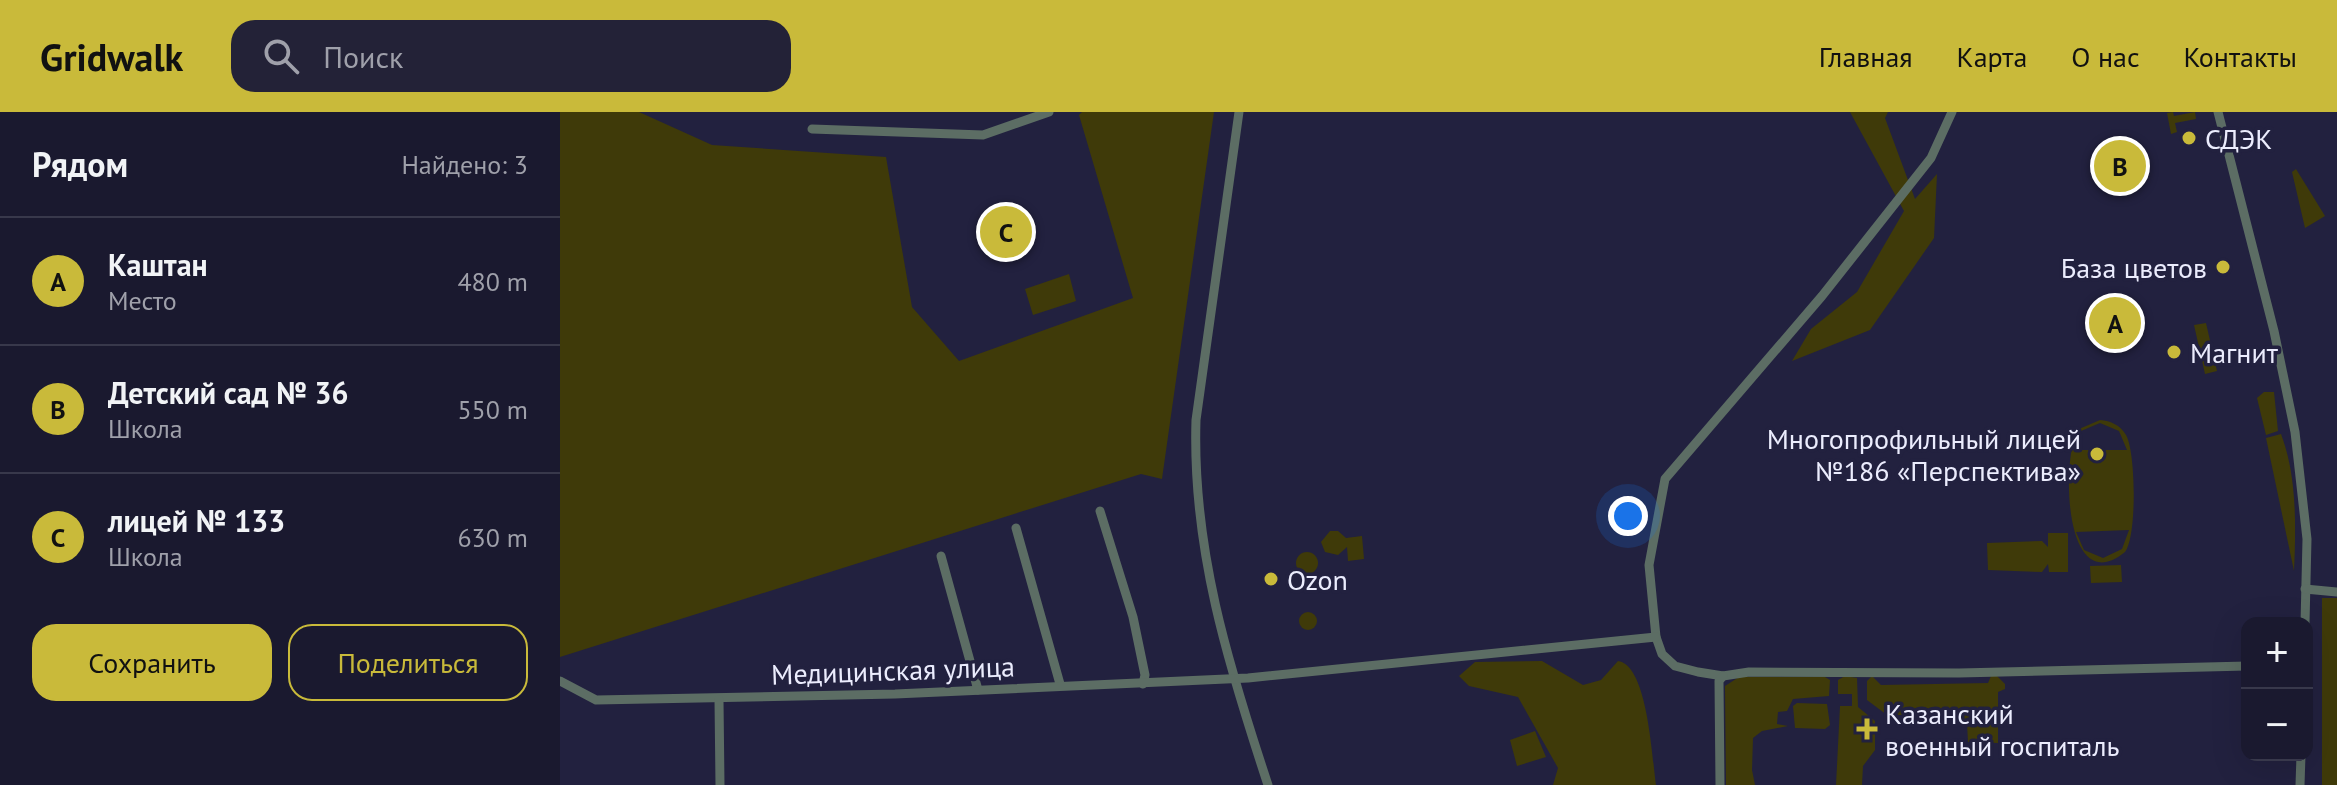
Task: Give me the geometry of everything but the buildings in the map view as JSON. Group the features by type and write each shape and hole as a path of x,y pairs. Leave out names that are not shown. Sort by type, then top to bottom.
{"street":[{"path":"812,129 983,135 1049,112"},
{"path":"1239,112 1196,420 1195,460 1206,573 1232,678 1268,785"},
{"path":"1952,112 1931,158 1822,296 1665,479 1649,565 1656,637 1662,654 1675,666 1723,676 1749,672 1959,673 2241,666"},
{"path":"2218,112 2274,331 2295,432 2304,486 2305,617"},
{"path":"1100,511 1133,617 1145,675 1143,684"},
{"path":"1016,528 1060,684"},
{"path":"941,556 978,690"},
{"path":"2305,589 2337,592"},
{"name":"Медицинская улица","path":"560,681 596,700 719,700 1060,684 1143,684 1656,637"},
{"path":"1720,785 1719,681 1723,676"},
{"path":"719,700 720,785"},
{"path":"2300,785 2301,761"}],"shaded area":[{"path":"560,112 639,112 712,145 886,157 912,307 959,361 1133,298 1079,115 1082,112 1214,112 1162,479 1141,474 560,657"},
{"path":"1850,112 1888,112 1885,118 1915,199 1937,174 1934,238 1870,330 1792,361 1811,329 1857,292 1904,211"},
{"path":"2173,112 2174,116 2195,112 2196,119 2175,123 2177,132 2171,134 2167,113"},
{"path":"2296,169 2325,216 2305,228 2292,172"},
{"path":"1069,274 1076,301 1033,315 1025,289"},
{"path":"2206,323 2217,371 2205,374 2194,325"},
{"path":"2264,392 2274,392 2278,431 2266,435 2257,398"},
{"path":"2100,420 2115,424 2126,435 2132,458 2132,530 2125,552 2104,562 2089,557 2084,550 2103,558 2122,549 2129,530 2076,532 2084,549 2078,541 2072,518 2069,491 2073,443 2079,429","holes":["2100,423 2119,431 2127,450 2074,450 2081,431"]},
{"path":"2281,434 2293,484 2294,571 2266,438"},
{"path":"1330,531 1338,531 1346,538 1362,536 1364,559 1348,561 1347,547 1338,555 1325,552 1321,542"},
{"path":"2048,533 2068,533 2068,572 2049,572 2048,564 2042,572 1988,570 1987,543 2042,541 2048,547"},
{"path":"1307,552 1315,555 1318,563 1315,571 1307,574 1299,571 1296,563 1299,555"},
{"path":"2121,565 2122,582 2091,583 2090,566"},
{"path":"2322,598 2337,598 2337,785 2322,785"},
{"path":"1308,612 1317,621 1308,630 1299,621"},
{"path":"1542,661 1583,685 1601,680 1618,661 1628,666 1636,678 1647,715 1656,785 1553,785 1558,768 1518,697 1469,686 1459,676 1475,662"},
{"path":"1996,675 2005,684 2005,689 1998,692 1998,743 1968,742 1967,723 1958,715 1887,715 1867,700 1867,681 1872,676 1881,685 1988,683 1991,676"},
{"path":"1845,676 1857,678 1858,707 1875,721 1875,750 1863,766 1862,785 1836,785 1840,706 1852,706 1852,694 1838,694 1838,680"},
{"path":"1739,677 1825,677 1830,680 1829,696 1793,699 1787,711 1778,712 1777,724 1788,726 1762,731 1753,738 1755,785 1726,785 1725,686"},
{"path":"1797,703 1827,704 1830,725 1825,729 1795,728 1793,706"},
{"path":"1535,731 1546,757 1517,766 1510,740"}],"place":[{"name":"СДЭК","path":"2189,138"},
{"name":"Детский сад № 36","path":"2120,166"},
{"name":"лицей № 133","path":"1006,232"},
{"name":"База цветов","path":"2223,267"},
{"name":"Каштан","path":"2115,323"},
{"name":"Магнит","path":"2174,352"},
{"name":"Многопрофильный лицей №186 «Перспектива»","path":"2097,454"},
{"name":"Ozon","path":"1271,579"},
{"name":"Казанский военный госпиталь","path":"1867,729"}]}
